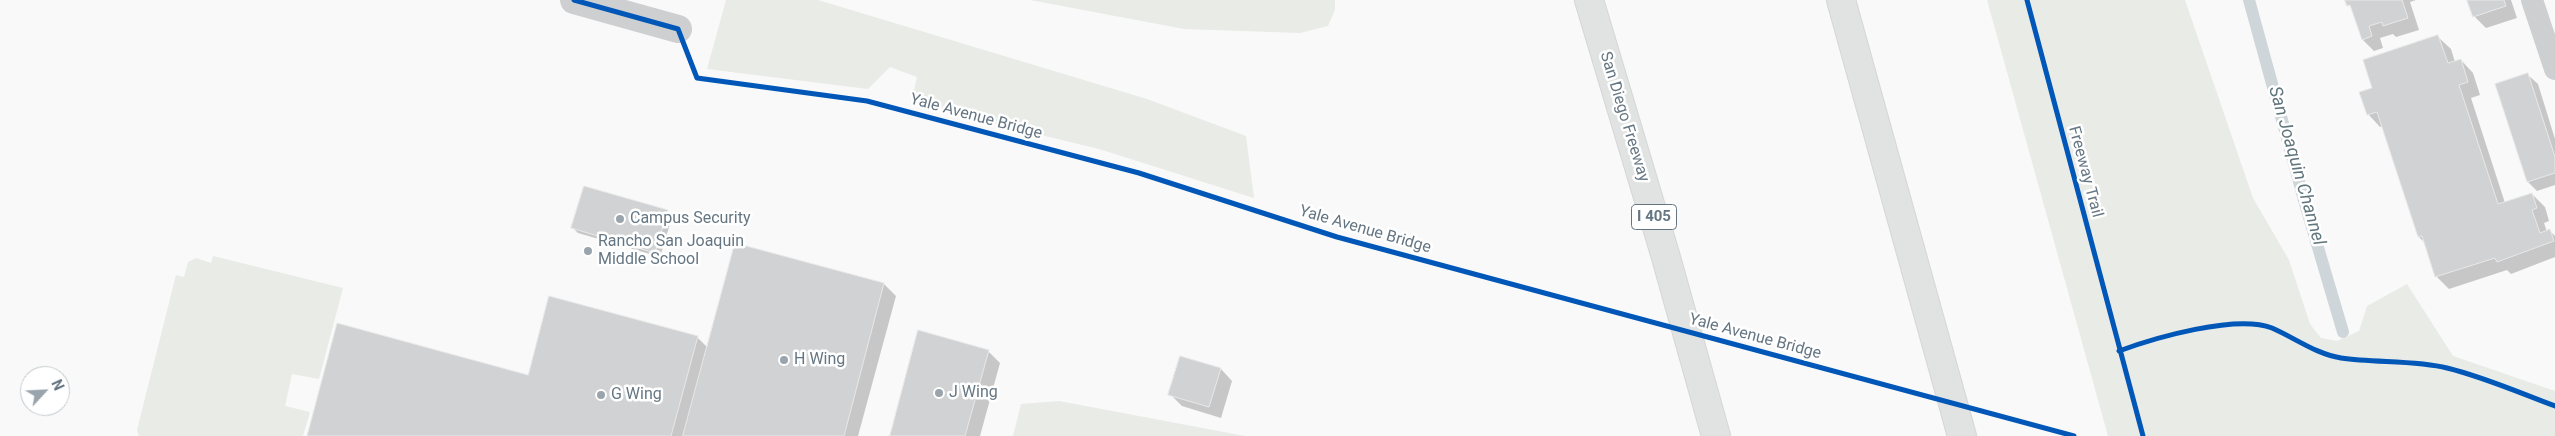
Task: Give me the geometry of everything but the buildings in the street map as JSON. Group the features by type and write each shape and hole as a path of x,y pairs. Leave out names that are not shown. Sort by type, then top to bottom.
{"highway":[{"name":"San Diego Freeway","path":"1589,0 1665,254 1716,436"},
{"path":"1841,0 1962,436"}],"street":[{"path":"574,0 678,29"}],"lane":[{"path":"2532,0 2555,69"}],"shaded area":[{"path":"726,0 818,0 1147,99 1246,136 1254,198 1099,149 979,120 912,98 917,77 890,67 868,89 707,69"},
{"path":"1030,0 1335,0 1335,10 1328,26 1300,33 1184,29"},
{"path":"1987,0 2185,0 2253,198 2289,260 2310,324 2321,338 2337,341 2359,331 2367,306 2407,284 2453,356 2555,391 2555,436 2108,436"},
{"path":"213,256 343,288 319,379 292,374 285,406 310,412 303,436 139,436 137,430 176,275 184,277 188,262 196,258 211,263"},
{"path":"1059,401 1245,436 1013,436 1021,404"}],"waterway":[{"name":"San Joaquin Channel","path":"2249,0 2304,200 2343,332"}],"cycle path":[{"name":"Yale Avenue Bridge","path":"574,0 678,29 697,78 867,101 1139,173 1337,237 2074,436"},
{"name":"Freeway Trail","path":"2027,0 2143,436"},
{"path":"2119,351 2195,329 2238,324 2257,324 2272,328 2332,356 2354,360 2435,365 2488,381 2555,406"}],"place":[{"name":"Campus Security","path":"620,219"},
{"name":"Rancho San Joaquin Middle School","path":"588,251"},
{"name":"H Wing","path":"784,360"},
{"name":"J Wing","path":"939,393"},
{"name":"G Wing","path":"601,395"}]}
